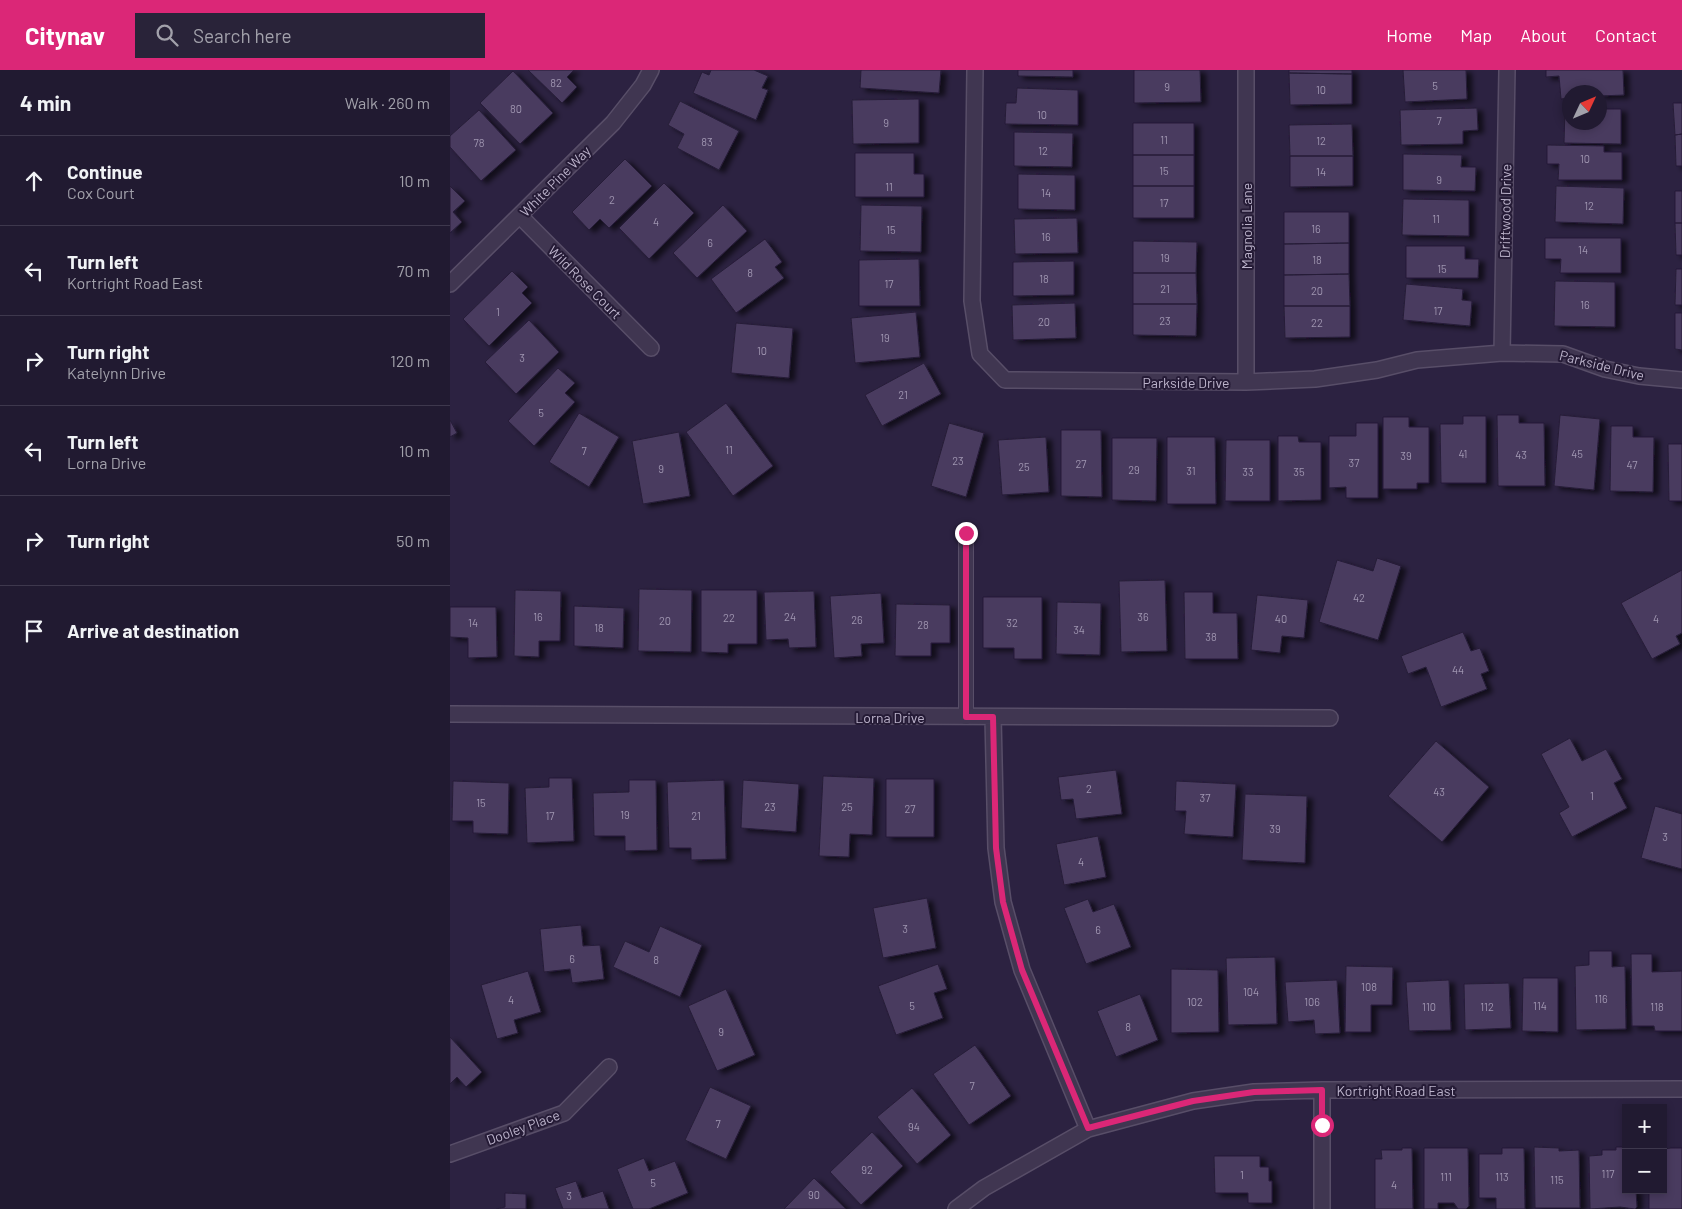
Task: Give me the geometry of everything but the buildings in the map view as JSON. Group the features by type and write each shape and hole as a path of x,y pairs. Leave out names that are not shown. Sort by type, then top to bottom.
{"street":[{"name":"White Pine Way","path":"450,284 613,123 643,85 651,70"},
{"name":"Parkside Drive","path":"975,70 972,301 980,354 1005,380 1246,382 1315,379 1378,370 1417,360 1502,353 1563,354 1605,369 1639,376 1682,380"},
{"name":"Magnolia Lane","path":"1246,70 1246,382"},
{"name":"Driftwood Drive","path":"1502,353 1507,70"},
{"name":"Wild Rose Court","path":"520,216 651,348"},
{"name":"Lorna Drive","path":"450,714 1330,718"},
{"path":"993,717 996,848 1003,902 1022,970 1088,1128"},
{"name":"Dooley Place","path":"450,1154 564,1113 610,1068"},
{"name":"Kortright Road East","path":"956,1209 984,1188 1088,1128 1193,1101 1254,1092 1322,1090 1682,1089"},
{"path":"1322,1090 1322,1209"}],"lane":[{"path":"966,533 966,717"}],"route":[{"path":"966,533 966,717 993,717 996,848 1003,902 1022,970 1088,1128 1193,1101 1254,1092 1322,1090 1322,1125"}]}
